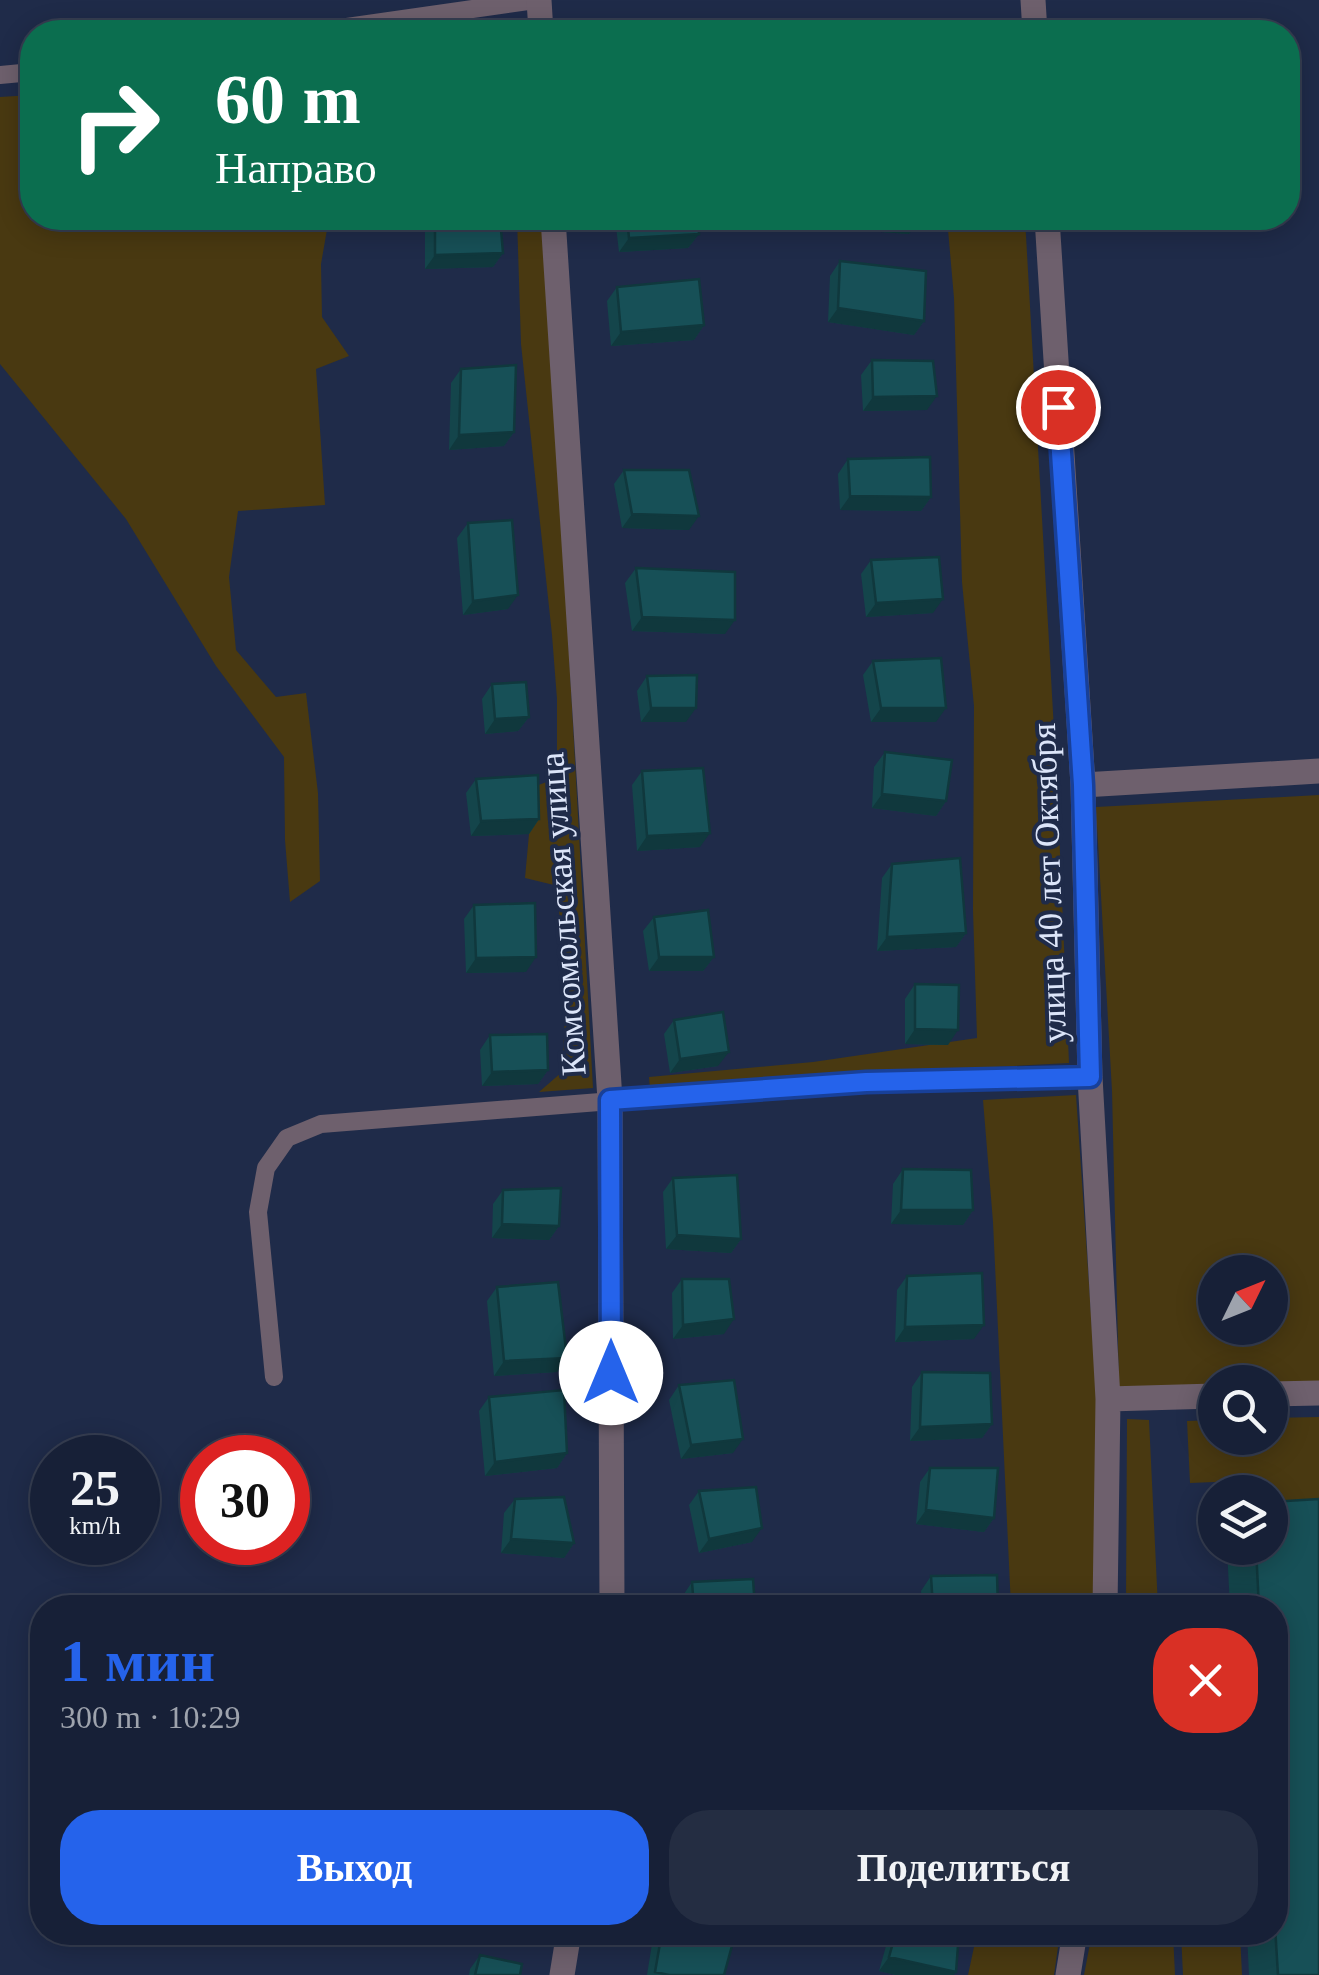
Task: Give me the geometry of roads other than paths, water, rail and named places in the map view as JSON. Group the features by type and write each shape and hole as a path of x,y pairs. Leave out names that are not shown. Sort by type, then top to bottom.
{"street":[{"name":"Комсомольская улица","path":"554,230 610,1100 612,1595"},
{"name":"улица 40 лет Октября","path":"1047,230 1083,785 1090,1077 1108,1399 1105,1595"},
{"path":"1083,785 1319,772"},
{"path":"1288,1394 1319,1393"},
{"path":"1108,1399 1198,1396"},
{"path":"562,1975 567,1945"},
{"path":"1068,1975 1073,1945"}],"lane":[{"path":"396,20 537,0"},
{"path":"274,1377 258,1212 266,1168 287,1138 321,1124 866,1082 1090,1077"}]}
